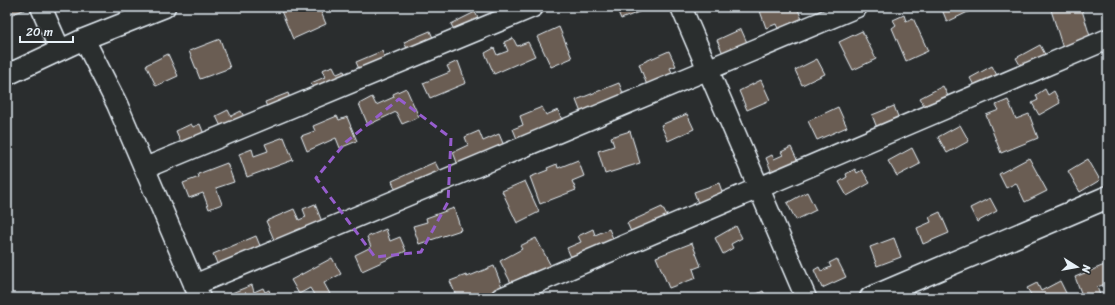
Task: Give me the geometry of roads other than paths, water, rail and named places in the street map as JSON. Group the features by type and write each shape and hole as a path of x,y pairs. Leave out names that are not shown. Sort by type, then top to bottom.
{"street":[{"path":"41,7 60,50"},
{"path":"7,75 84,39 165,7"},
{"path":"145,168 533,7"},
{"path":"681,7 806,298"},
{"path":"84,39 117,104 197,291 708,69 857,7"},
{"path":"501,298 1108,39"},
{"path":"871,298 1108,197"}]}
